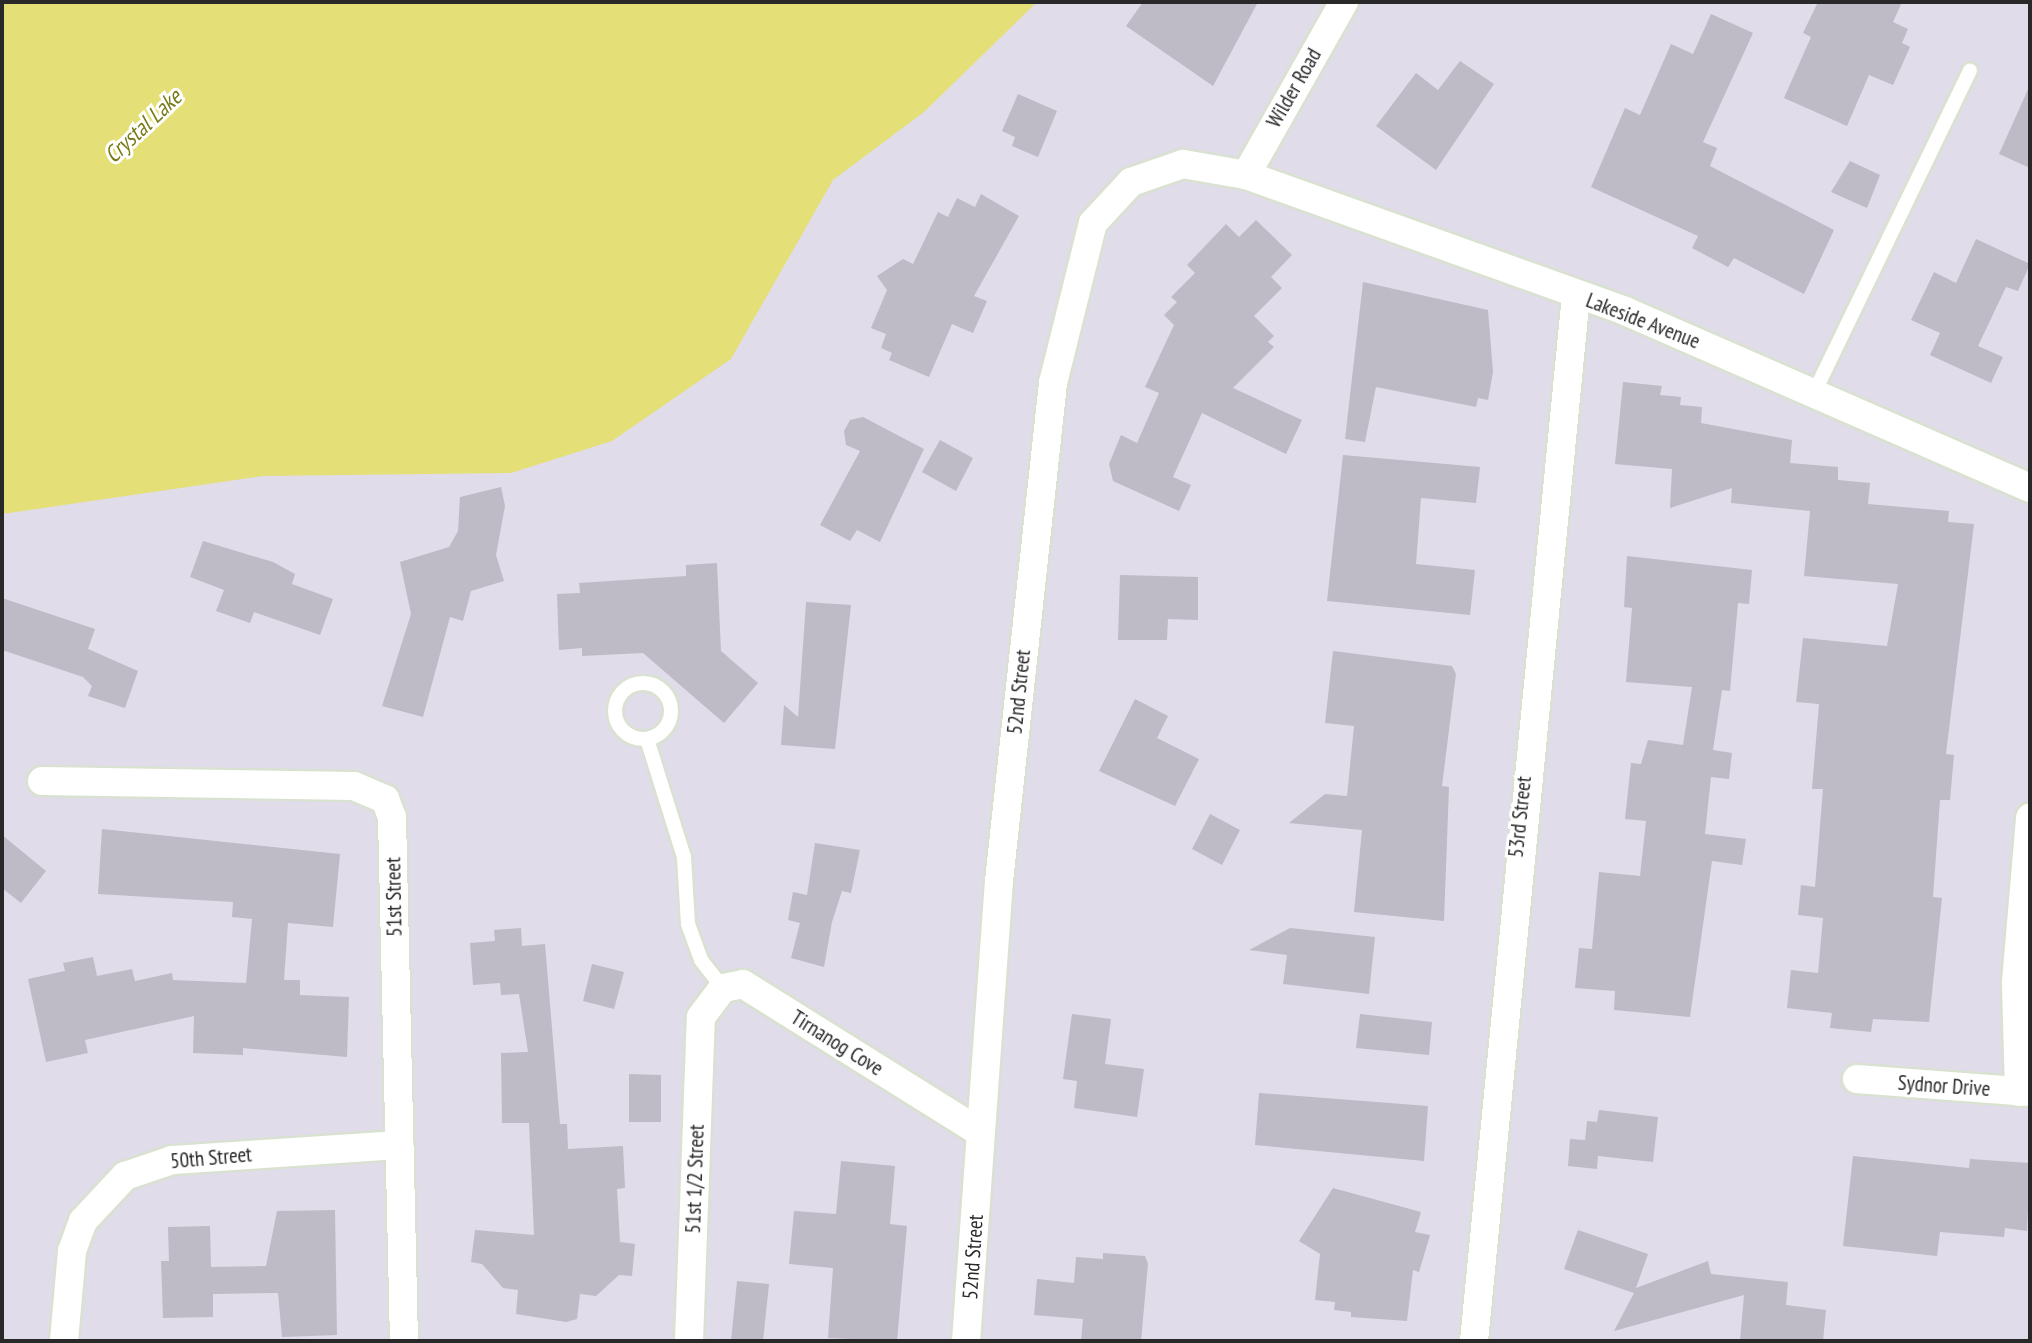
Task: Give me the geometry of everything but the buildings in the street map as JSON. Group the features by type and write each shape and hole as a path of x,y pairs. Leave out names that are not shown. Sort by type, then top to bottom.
{"street":[{"name":"Wilder Road","path":"1246,175 1345,2"},
{"name":"52nd Street","path":"966,1341 999,881 1053,383 1069,302 1093,223 1131,182 1183,164 1246,175"},
{"name":"Lakeside Avenue","path":"1246,175 1576,295 1815,391 2030,488"},
{"name":"53rd Street","path":"1474,1341 1576,295"},
{"name":"51st Street","path":"42,781 354,786 385,799 392,817 404,1341"},
{"path":"2024,1092 2016,982 2030,818"},
{"name":"Tirnanog Cove","path":"723,988 743,985 979,1132"},
{"name":"51st 1/2 Street","path":"689,1341 701,1017 723,988"},
{"name":"Sydnor Drive","path":"1857,1079 2024,1092"},
{"name":"50th Street","path":"64,1341 72,1251 83,1221 125,1176 172,1160 400,1145"}],"lane":[{"path":"1815,391 1970,71"},
{"path":"638,683 657,686 671,707 663,731 648,739 628,735 616,720 622,692 638,683"},
{"path":"648,739 684,857 688,924 701,960 723,988"}],"water":[{"name":"Crystal Lake","path":"2,2 1037,2 924,112 833,180 731,359 612,441 511,473 263,476 2,514"}]}
